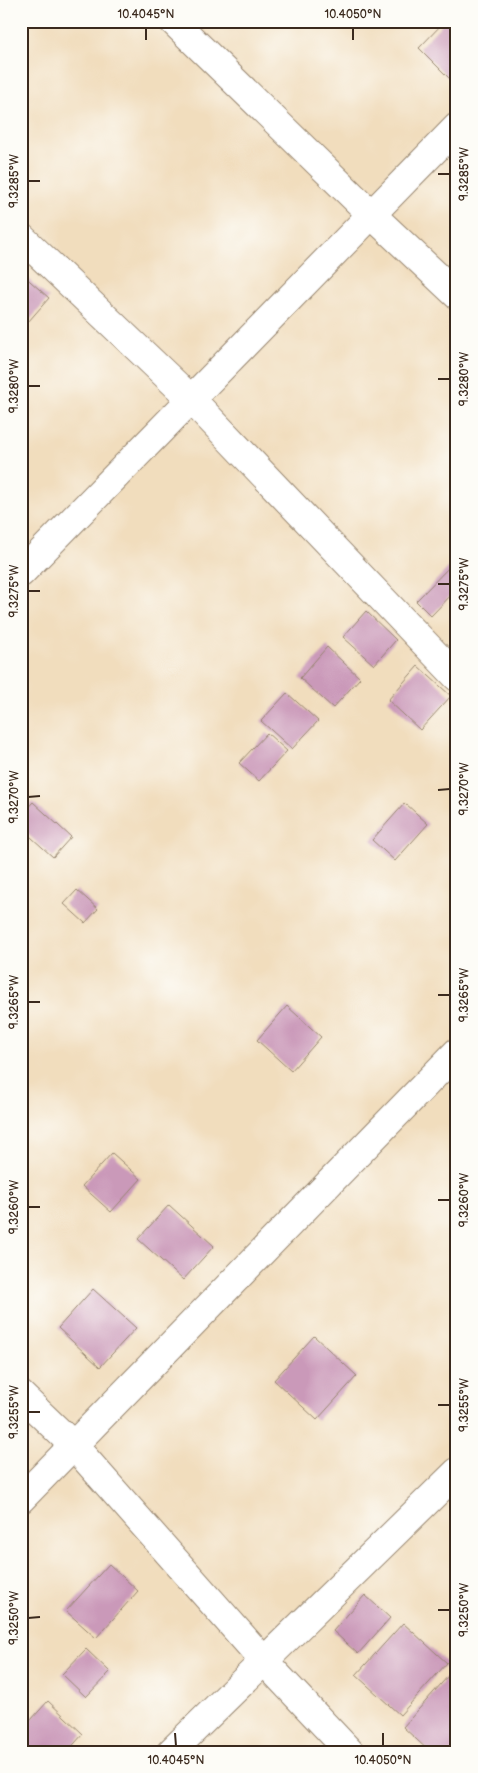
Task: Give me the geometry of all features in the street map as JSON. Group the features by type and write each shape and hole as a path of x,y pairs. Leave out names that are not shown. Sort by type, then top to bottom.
{"street":[{"path":"173,21 457,295"},
{"path":"21,573 457,127"},
{"path":"21,237 192,400 457,677"},
{"path":"21,1499 457,1052"},
{"path":"21,1395 74,1446 264,1661 350,1752"},
{"path":"171,1752 457,1472"}],"building":[{"path":"445,21 457,21 457,79 454,83 419,48"},
{"path":"21,273 49,298 21,330"},
{"path":"457,559 457,589 431,616 416,601"},
{"path":"366,611 396,640 374,665 343,637"},
{"path":"327,647 360,678 333,708 300,678"},
{"path":"418,666 451,696 420,730 388,700"},
{"path":"287,693 318,721 292,749 261,721"},
{"path":"267,733 287,751 259,781 239,763"},
{"path":"33,802 71,837 53,857 21,828 21,815"},
{"path":"405,803 428,824 395,861 372,840"},
{"path":"77,890 98,909 85,923 64,904"},
{"path":"287,1006 321,1037 291,1071 257,1040"},
{"path":"112,1153 141,1179 111,1212 82,1186"},
{"path":"169,1205 214,1246 183,1280 138,1239"},
{"path":"93,1289 136,1328 100,1367 58,1328"},
{"path":"314,1336 357,1376 317,1420 274,1380"},
{"path":"109,1564 138,1591 96,1638 66,1611"},
{"path":"365,1595 390,1618 358,1654 333,1631"},
{"path":"403,1623 447,1663 400,1715 356,1675"},
{"path":"86,1649 110,1672 86,1697 62,1674"},
{"path":"449,1675 457,1682 457,1752 430,1752 403,1727"},
{"path":"48,1701 83,1734 67,1752 30,1752 21,1744 21,1731"}]}
